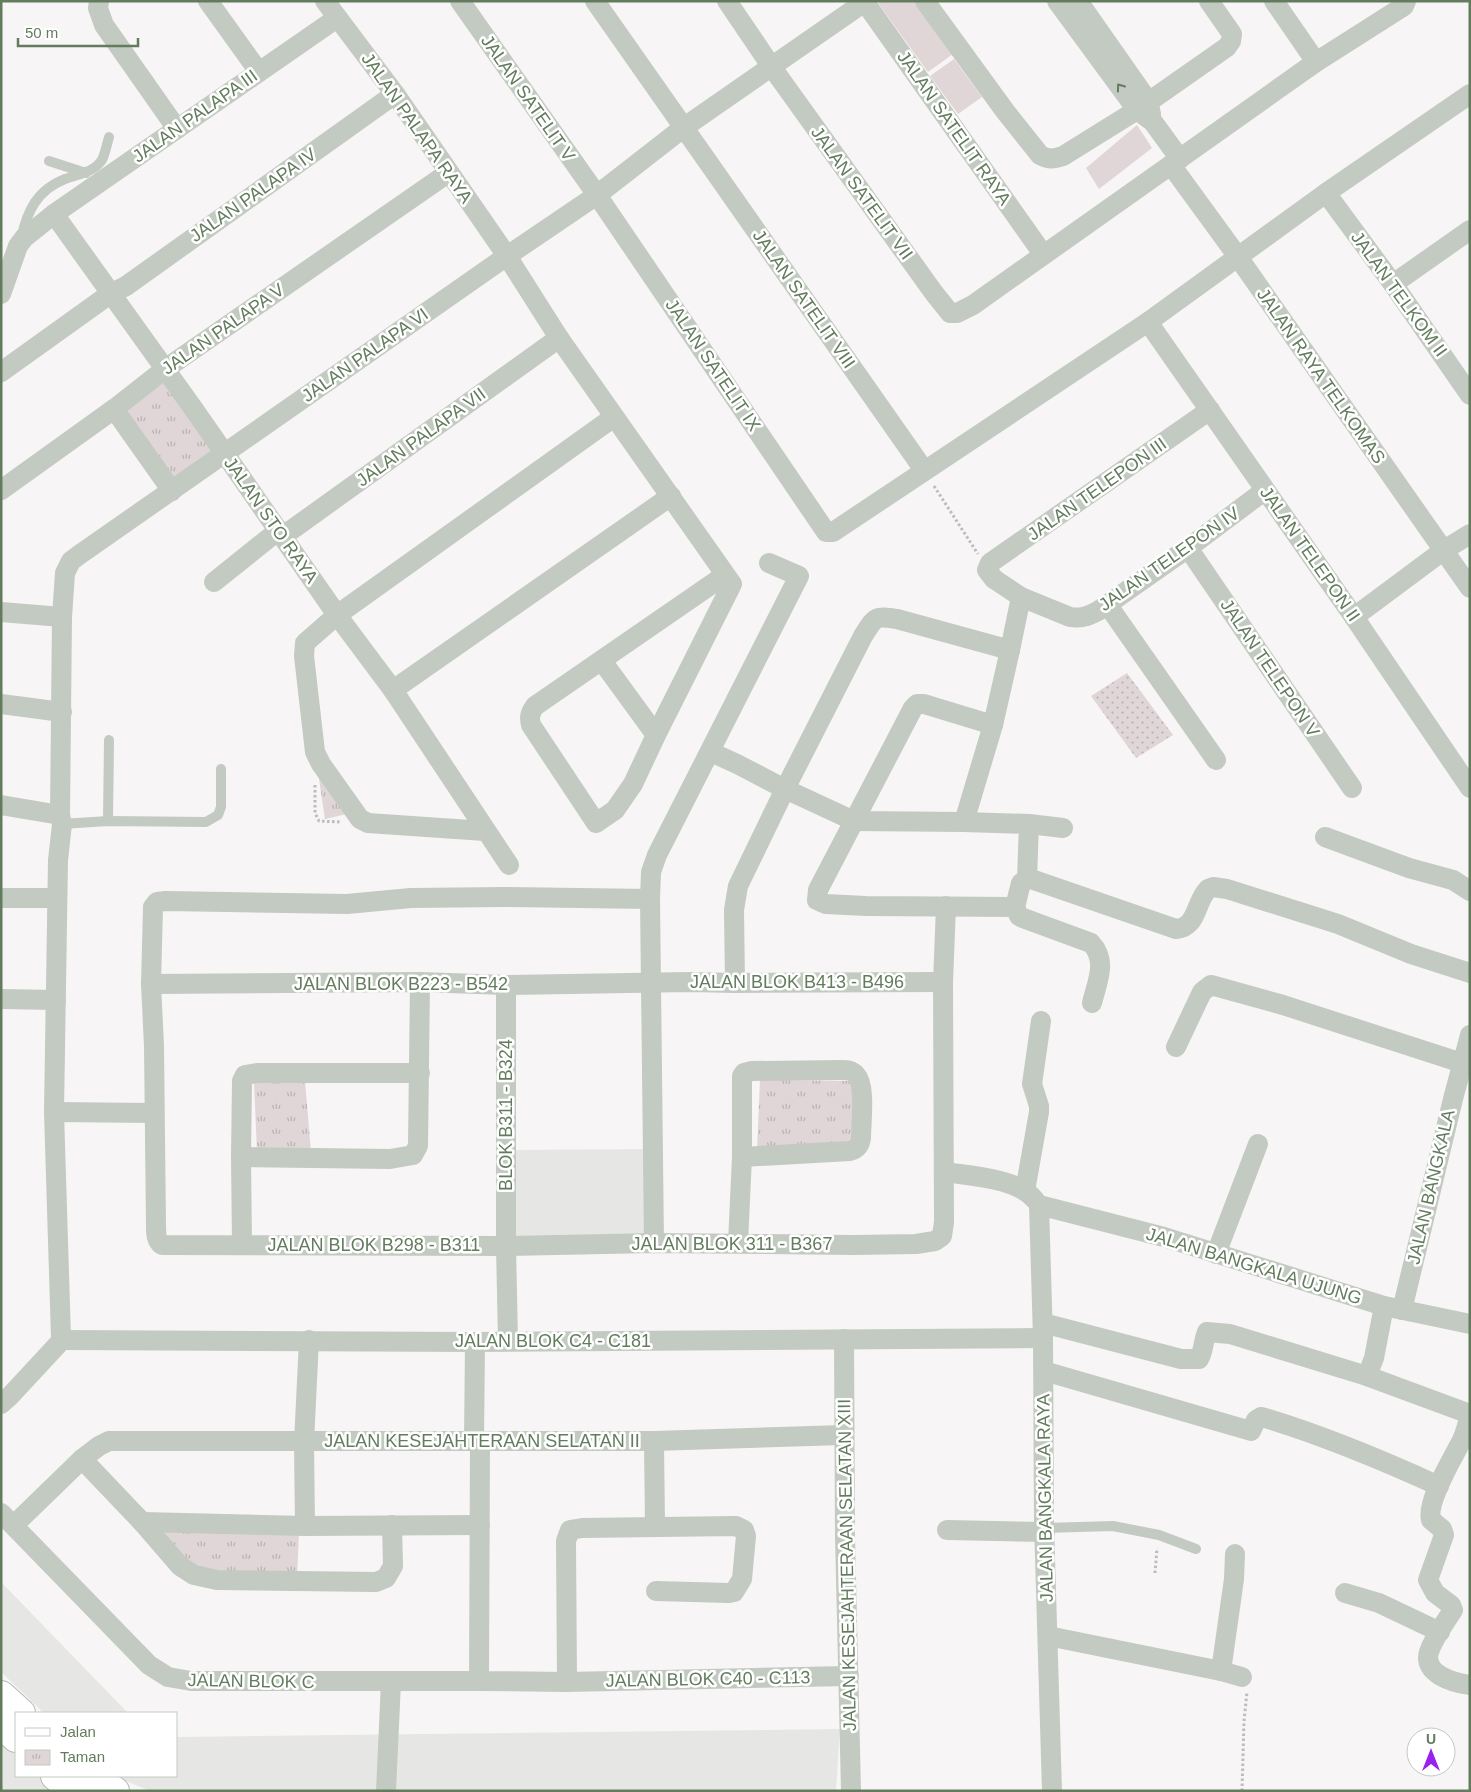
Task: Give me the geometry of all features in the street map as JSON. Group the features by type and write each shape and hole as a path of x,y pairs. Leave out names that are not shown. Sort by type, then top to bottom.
{"main road":[{"path":"1,1695 20,1712"},
{"path":"1,1724 15,1737"},
{"path":"56,1777 73,1791"},
{"path":"92,1777 115,1791"}],"street":[{"path":"99,1 98,8 104,25 177,129"},
{"path":"208,1 258,72"},
{"name":"JALAN PALAPA RAYA","path":"325,1 395,94 507,256 559,338 671,496 724,575"},
{"name":"JALAN SATELIT V","path":"460,1 597,196"},
{"name":"JALAN SATELIT VIII","path":"595,1 924,470"},
{"name":"JALAN SATELIT VII","path":"727,1 771,66 940,301 950,312 957,313 973,305 1043,254"},
{"name":"JALAN PALAPA VI","path":"62,1340 54,1112 57,898 61,819 62,617 65,573 71,561 223,453 507,256 597,196 683,128 865,1"},
{"name":"JALAN SATELIT RAYA","path":"865,1 1043,254"},
{"path":"925,1 1005,111 1040,155 1047,158 1063,156 1143,106 1227,47 1231,42 1232,34 1209,1"},
{"name":"JALAN RAYA TELKOMAS","path":"1057,1 1143,106"},
{"name":"JALAN RAYA TELKOMAS","path":"1078,1 1154,122 1175,162 1238,258 1470,588"},
{"path":"1274,1 1316,62"},
{"path":"1043,254 1316,62 1404,6 1406,1"},
{"name":"JALAN PALAPA III","path":"54,214 337,18"},
{"name":"JALAN PALAPA IV","path":"1,372 110,294 126,286 395,94"},
{"path":"924,470 1148,322 1326,193 1470,94"},
{"name":"JALAN PALAPA V","path":"1,490 114,409 165,369 448,173"},
{"name":"JALAN TELKOM II","path":"1326,193 1393,284 1462,366 1470,395"},
{"name":"JALAN SATELIT IX","path":"597,196 826,532 830,533 924,470"},
{"path":"1,294 20,242 54,214"},
{"name":"JALAN STO RAYA","path":"54,214 337,614 393,690 509,865"},
{"path":"1393,284 1470,230"},
{"name":"JALAN TELEPON II","path":"1148,322 1354,617 1470,788"},
{"name":"JALAN PALAPA VII","path":"214,582 559,338"},
{"path":"114,409 172,491"},
{"name":"JALAN TELEPON III","path":"987,570 990,564 1210,410"},
{"path":"485,831 366,823 360,819 332,780 313,746 304,648 308,638 337,614 614,417"},
{"name":"JALAN TELEPON IV","path":"1021,597 1070,617 1087,616 1188,548 1264,490"},
{"path":"393,690 671,496"},
{"path":"1354,617 1444,550 1470,534"},
{"name":"JALAN TELEPON V","path":"1188,548 1352,788"},
{"path":"654,1243 650,878 653,865 666,837 711,752 799,576 769,564"},
{"path":"964,822 993,725 1021,597 994,579 987,570"},
{"path":"724,575 732,584 633,784 615,810 596,823 531,725 530,712 535,706 724,575"},
{"path":"1107,604 1216,760"},
{"path":"1,612 62,617"},
{"path":"736,983 734,910 738,886 785,788 863,636 876,618 897,619 1010,650"},
{"path":"602,660 656,735"},
{"path":"1,704 62,712"},
{"path":"993,725 924,704 917,704 818,890 817,897 819,902 866,906 1014,907"},
{"path":"711,752 854,821 1029,824 1063,828"},
{"path":"1,805 61,819"},
{"path":"1027,879 1029,824"},
{"path":"1325,838 1408,868 1453,880 1470,891"},
{"path":"1027,879 1021,883 1014,907 1019,916 1091,943 1098,950 1101,964 1092,1003"},
{"path":"1027,879 1176,929 1184,928 1190,924 1208,889 1213,887 1227,889 1338,924 1411,954 1470,973"},
{"path":"1,898 57,898"},
{"path":"54,1112 154,1113 154,1046 151,984 153,907 154,904 160,901 347,904 411,898 650,899"},
{"path":"946,906 943,982 945,1172 996,1181 1026,1190 1039,1206"},
{"path":"241,1157 390,1159 414,1155 418,1146 420,982"},
{"name":"JALAN BLOK B223 - B542","path":"151,984 420,982 506,985 651,982"},
{"name":"JALAN BLOK B413 - B496","path":"651,982 943,982"},
{"name":"BLOK B311 - B324","path":"506,985 506,1246"},
{"path":"1176,1047 1202,992 1211,985 1283,1005 1462,1063"},
{"path":"1,999 56,1000"},
{"path":"1026,1190 1039,1106 1032,1084 1041,1020"},
{"name":"JALAN BANGKALA","path":"1367,1376 1393,1308 1461,1101 1462,1063 1470,1035"},
{"path":"738,1243 742,1157 740,1091 744,1073 758,1071 850,1070 859,1078 862,1086 861,1144 857,1149 850,1151 742,1157"},
{"path":"242,1244 242,1081 245,1075 257,1073 420,1073"},
{"name":"JALAN BLOK B298 - B311","path":"154,1113 156,1226 159,1242 162,1244 506,1246"},
{"path":"1216,1254 1258,1144"},
{"name":"JALAN BLOK 311 - B367","path":"506,1246 654,1243 854,1244 923,1243 935,1241 940,1238 944,1222 945,1172"},
{"name":"JALAN BANGKALA UJUNG","path":"1039,1206 1164,1237 1393,1308 1470,1324"},
{"name":"JALAN BANGKALA RAYA","path":"1039,1206 1044,1371 1044,1530 1052,1791"},
{"path":"506,1246 508,1341"},
{"name":"JALAN BLOK C4 - C181","path":"62,1340 475,1342 844,1339 1043,1330 1181,1359 1199,1360 1203,1352 1204,1339 1207,1332 1230,1334 1367,1376"},
{"name":"JALAN KESEJAHTERAAN SELATAN XIII","path":"844,1339 843,1435 851,1791"},
{"path":"4,1396 62,1340"},
{"path":"305,1526 304,1442 309,1340"},
{"path":"475,1342 480,1525 479,1681"},
{"path":"1044,1371 1251,1431 1256,1420 1265,1418 1308,1431 1393,1465 1439,1486"},
{"path":"1367,1376 1470,1414 1467,1427 1444,1472 1430,1516 1431,1520 1442,1529 1444,1535 1428,1580 1435,1592 1451,1605 1453,1610 1428,1657 1438,1675 1451,1681 1470,1685"},
{"name":"JALAN KESEJAHTERAAN SELATAN II","path":"8,1519 82,1459 109,1441 654,1441 843,1435"},
{"path":"654,1441 655,1526"},
{"path":"82,1459 142,1522 180,1566 186,1571 204,1578 376,1582 386,1578 393,1566 392,1525"},
{"name":"JALAN BLOK C","path":"8,1519 149,1665 168,1677 191,1681 479,1681"},
{"path":"142,1522 305,1526 480,1525"},
{"path":"567,1682 566,1541 570,1530 655,1526 736,1526 744,1530 746,1536 742,1579 734,1592 656,1592"},
{"path":"947,1530 1044,1530"},
{"path":"1221,1671 1234,1579 1235,1554"},
{"path":"1345,1593 1379,1603 1440,1632"},
{"path":"1048,1636 1221,1671 1242,1677"},
{"name":"JALAN BLOK C40 - C113","path":"479,1681 567,1682 849,1676"},
{"path":"386,1791 391,1682"}],"lane":[{"path":"20,242 25,219 35,202 47,188 65,179 87,173 102,159 109,137"},
{"path":"49,161 87,173"},
{"path":"108,821 109,740"},
{"path":"61,819 206,822 218,815 221,807 221,769"},
{"path":"1044,1530 1113,1526 1159,1535 1196,1549"}],"path":[{"path":"924,470 987,570"},
{"path":"1154,1573 1159,1535"},
{"path":"1242,1677 1248,1683 1244,1721 1242,1791"}],"shaded area":[{"path":"649,1149 649,1238 509,1242 509,1150"},
{"path":"1,1582 127,1712 43,1712 1,1672"},
{"path":"840,1729 836,1791 150,1791 116,1777 178,1777 178,1737"},
{"path":"1,1736 15,1750 15,1777 42,1777 56,1791 1,1791"}],"green space":[{"path":"881,1 915,1 953,54 928,72 878,3"},
{"path":"954,59 982,97 958,114 930,76"},
{"path":"1137,125 1152,148 1099,189 1086,168"},
{"path":"167,380 218,451 173,483 122,412"},
{"path":"1127,673 1173,735 1136,758 1091,696"},
{"path":"317,766 347,814 325,819"},
{"path":"760,1080 855,1081 854,1147 757,1150"},
{"path":"305,1081 311,1152 257,1152 254,1083"},
{"path":"162,1529 299,1534 297,1578 217,1576 182,1564"}]}
